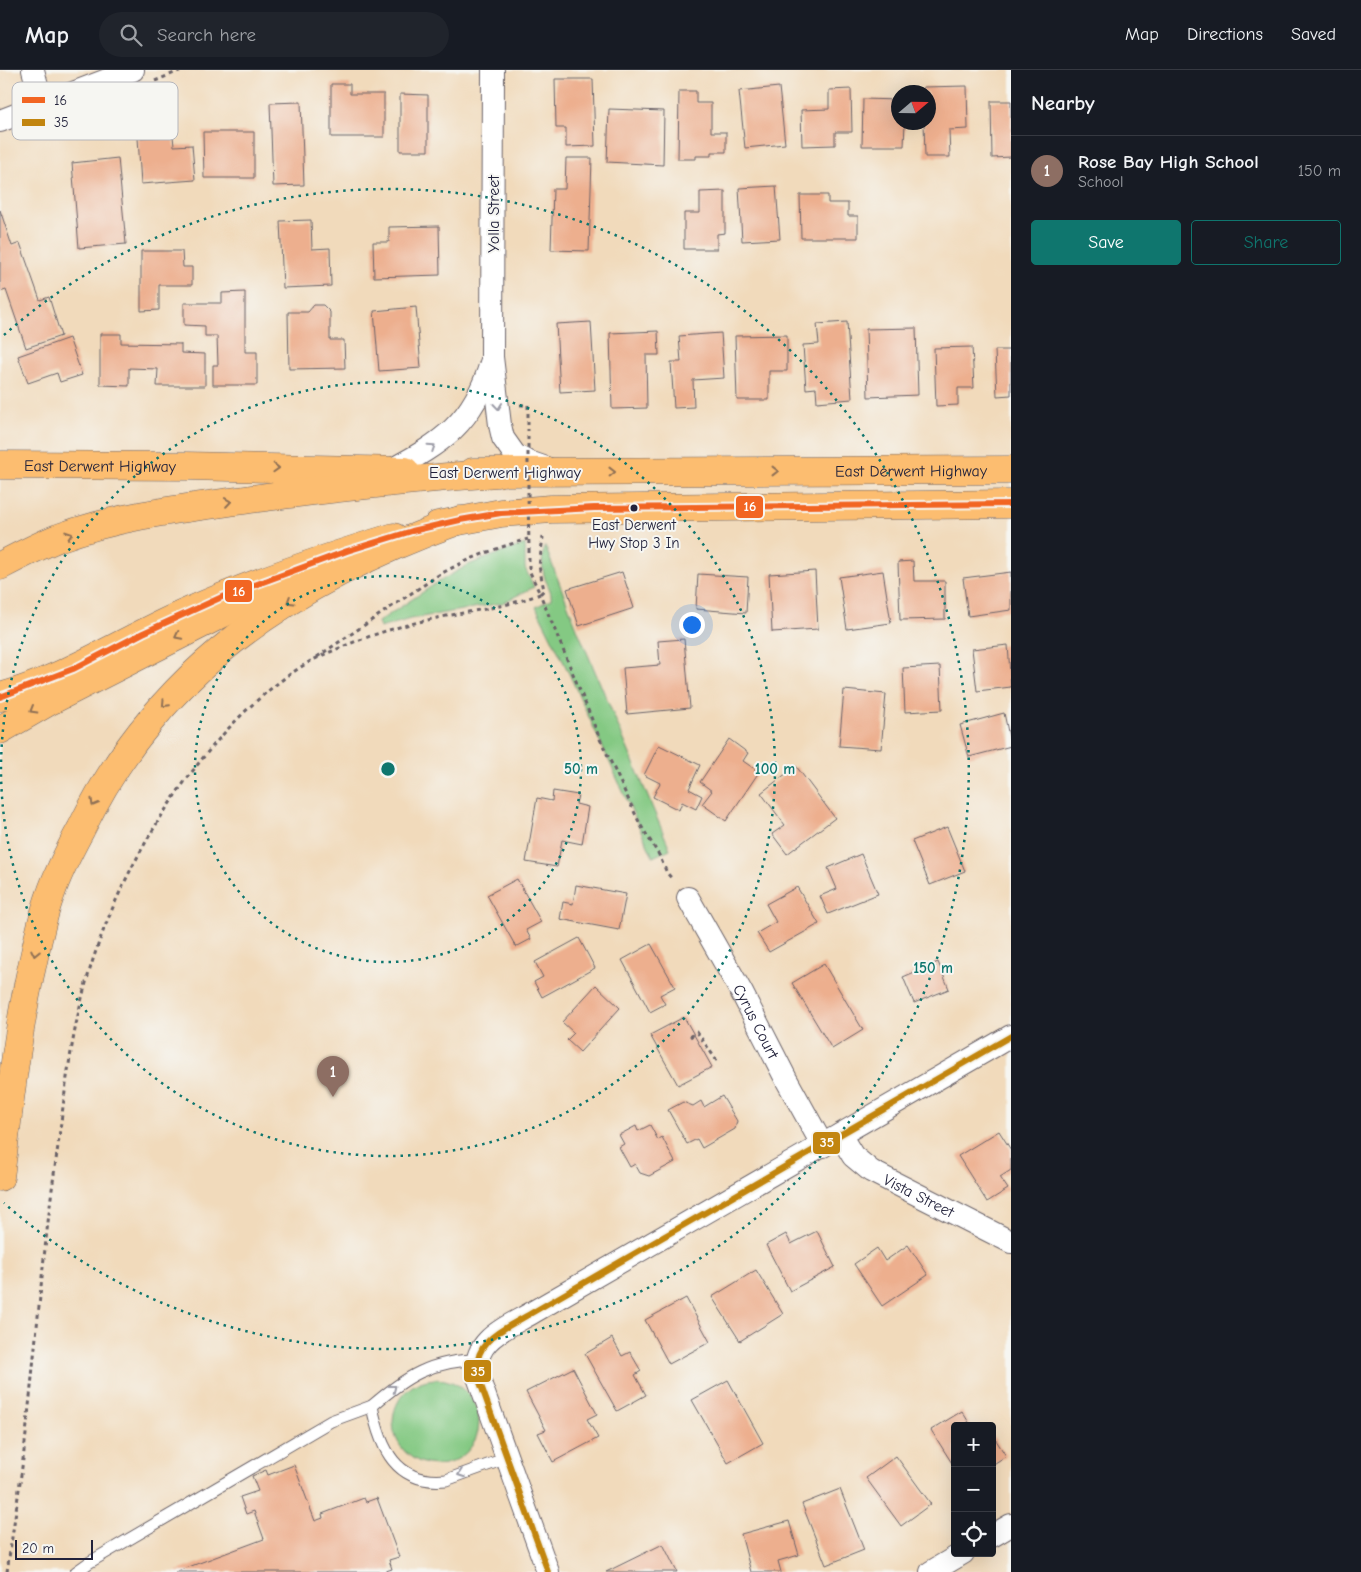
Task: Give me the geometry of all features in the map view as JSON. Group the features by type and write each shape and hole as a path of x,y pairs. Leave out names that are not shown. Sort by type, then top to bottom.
{"main road":[{"name":"East Derwent Highway","path":"0,465 186,466 497,473 1011,470"},
{"path":"0,566 59,538 135,517 306,492 425,478 497,473"},
{"path":"0,698 73,669 143,633 222,597 347,551 412,531 460,520 501,513 594,508 1011,504"},
{"path":"0,1176 25,1002 37,943 50,897 63,864 87,816 119,761 151,719 183,685 238,637 310,589 354,564 414,536 460,520"},
{"path":"3,728 59,696 347,551"}],"street":[{"path":"101,82 133,70"},
{"name":"Yolla Street","path":"493,70 492,358 500,425 503,438 515,455 526,461 563,472"},
{"path":"0,121 12,116"},
{"name":"Yolla Street","path":"389,471 434,446 449,435 464,419 476,401 492,358"},
{"name":"Cyrus Court","path":"688,898 742,993 786,1079 831,1141"},
{"path":"548,1572 478,1376 477,1360 484,1344 508,1328 1011,1036"},
{"name":"Vista Street","path":"831,1141 871,1171 1011,1242"},
{"path":"996,1534 1011,1525"},
{"path":"930,1572 956,1557"}],"lane":[{"path":"76,1572 331,1421 372,1406 405,1379 420,1371 459,1360 477,1360"},
{"path":"372,1406 375,1423 386,1451 400,1467 416,1476 436,1481 446,1480 507,1458"}],"path":[{"path":"528,407 528,424"},
{"path":"528,435 529,566 600,738 640,824 667,873 688,898"},
{"path":"309,662 360,639 392,628 515,604 540,594 543,592 544,586 539,566 543,536 537,537"},
{"path":"7,1572 25,1443 50,1197 73,1039 88,975 112,908 164,811 200,761 235,722 260,699 309,662 437,576 491,550 532,538"},
{"path":"690,1037 697,1032 717,1062"}],"green space":[{"path":"525,544 525,568 534,587 502,603 410,619 380,628 378,622 438,582 468,565"},
{"path":"545,546 578,631 670,849 653,857 565,665 536,607 551,599 543,567"},
{"path":"436,1379 452,1382 460,1386 472,1398 476,1406 479,1422 476,1438 472,1446 460,1458 452,1462 436,1465 420,1462 412,1458 400,1446 396,1438 393,1422 396,1406 400,1398 412,1386 420,1382"}],"building":[{"path":"555,79 593,79 595,146 566,147 566,128 556,128"},
{"path":"331,84 350,84 350,94 384,94 384,137 331,137"},
{"path":"967,86 968,129 949,130 950,157 925,157 924,130 936,130 936,87"},
{"path":"779,87 785,144 745,148 739,91"},
{"path":"851,89 852,132 835,132 835,145 802,146 801,110 829,109 829,90"},
{"path":"679,91 696,91 696,103 711,103 711,132 726,132 726,152 711,152 711,156 696,156 696,159 678,159"},
{"path":"400,94 428,95 428,151 400,151"},
{"path":"863,99 891,100 891,130 905,130 904,146 862,146"},
{"path":"991,101 1011,101 1011,157 992,158"},
{"path":"301,102 304,185 273,186 270,103"},
{"path":"609,109 664,111 663,165 607,162"},
{"path":"203,132 254,132 254,178 204,178"},
{"path":"138,140 173,140 174,146 192,145 195,180 141,184"},
{"path":"118,158 126,244 79,248 72,163"},
{"path":"566,158 592,158 589,251 551,250 553,189 565,189"},
{"path":"776,186 780,239 742,241 739,188"},
{"path":"725,191 725,233 717,234 717,249 684,249 684,213 700,213 700,192"},
{"path":"800,195 828,195 828,203 848,203 848,216 858,216 858,238 801,238"},
{"path":"0,210 12,246 20,243 40,300 49,297 61,336 26,348 6,290 0,292"},
{"path":"311,220 312,249 330,248 331,286 283,288 280,221"},
{"path":"439,226 440,275 374,277 373,242 389,242 389,227"},
{"path":"141,251 182,251 183,267 192,267 192,285 159,285 159,310 141,311"},
{"path":"245,292 245,352 257,352 257,385 213,385 213,365 218,365 217,336 205,336 205,326 184,325 184,303 222,303 222,293"},
{"path":"314,305 323,305 330,312 330,340 344,340 345,368 289,369 288,312 308,312"},
{"path":"416,307 421,368 379,371 374,311"},
{"path":"591,322 595,390 560,392 556,324"},
{"path":"847,322 852,399 817,402 816,388 806,389 803,345 819,344 817,324"},
{"path":"916,328 918,395 868,397 866,329"},
{"path":"658,331 659,355 646,355 647,408 612,409 610,333"},
{"path":"721,333 724,378 693,380 694,407 674,408 671,362 681,362 679,336"},
{"path":"100,334 121,334 121,343 181,344 181,353 205,354 205,386 157,386 158,369 129,368 129,386 100,385"},
{"path":"787,335 787,371 769,371 769,400 737,400 735,336"},
{"path":"69,338 82,375 60,382 57,373 28,383 18,356"},
{"path":"972,347 974,388 958,388 958,405 936,406 934,348"},
{"path":"995,350 1011,350 1011,395 997,396"},
{"path":"913,561 914,581 945,581 945,619 900,620 898,562"},
{"path":"815,571 818,629 772,632 769,574"},
{"path":"883,571 891,623 847,629 839,577"},
{"path":"622,572 634,608 579,626 567,589"},
{"path":"1011,572 1011,610 968,616 963,578"},
{"path":"698,574 748,577 746,613 696,609"},
{"path":"684,639 690,708 627,714 623,668 660,665 658,641"},
{"path":"1008,645 1011,687 977,691 972,649"},
{"path":"940,666 942,710 905,712 903,668"},
{"path":"844,690 886,694 881,749 839,746"},
{"path":"1004,713 1011,746 969,757 960,725"},
{"path":"729,739 748,753 743,761 759,772 726,821 702,804 712,791 700,782"},
{"path":"659,745 700,765 689,789 702,796 696,809 682,802 679,810 653,797 660,783 644,775"},
{"path":"796,766 835,818 787,854 772,834 785,825 761,793"},
{"path":"553,791 578,795 576,804 588,807 582,844 562,840 557,867 526,862 537,798 552,801"},
{"path":"947,827 965,871 930,885 912,841"},
{"path":"861,854 878,894 828,914 820,896 837,889 828,868"},
{"path":"517,879 541,922 526,930 531,939 516,947 487,895"},
{"path":"576,885 626,894 619,930 560,919 563,902 573,904"},
{"path":"797,887 819,924 769,952 757,933 776,922 766,904"},
{"path":"579,938 595,968 542,997 534,982 543,977 535,962"},
{"path":"651,944 675,987 660,995 665,1004 650,1012 622,960"},
{"path":"938,962 949,989 914,1003 903,977"},
{"path":"824,964 863,1030 832,1049 792,983"},
{"path":"596,985 620,1008 580,1052 567,1040 574,1033 562,1022"},
{"path":"684,1017 712,1067 678,1085 650,1035"},
{"path":"722,1096 737,1121 735,1129 702,1148 697,1139 687,1144 668,1110 683,1102 693,1106 701,1101 704,1107"},
{"path":"650,1125 658,1140 662,1137 675,1162 649,1176 640,1173 635,1164 630,1167 619,1147 624,1144 619,1135 636,1126 638,1131"},
{"path":"999,1131 1011,1150 1011,1170 1000,1177 1008,1189 987,1202 958,1156"},
{"path":"817,1231 835,1267 790,1291 766,1245 786,1234 791,1244"},
{"path":"908,1245 928,1275 882,1306 854,1264 877,1248 885,1261"},
{"path":"756,1270 783,1314 740,1341 712,1297"},
{"path":"686,1298 710,1342 669,1364 645,1320"},
{"path":"612,1338 622,1356 630,1352 641,1371 635,1375 646,1395 617,1411 585,1354"},
{"path":"573,1368 597,1414 587,1419 598,1438 553,1462 538,1433 546,1430 526,1392"},
{"path":"728,1380 763,1443 728,1463 692,1400"},
{"path":"962,1411 969,1422 951,1422 951,1462 931,1430"},
{"path":"996,1440 1006,1456 996,1462"},
{"path":"896,1456 931,1504 901,1526 866,1478"},
{"path":"294,1465 315,1521 323,1518 322,1514 364,1498 366,1502 377,1498 399,1557 389,1560 392,1569 383,1572 175,1572 264,1539 254,1511 246,1514 240,1497 258,1491 252,1476 266,1470 268,1475"},
{"path":"840,1489 864,1550 826,1565 802,1504"},
{"path":"789,1521 799,1555 778,1561 781,1572 751,1572 741,1534"},
{"path":"663,1544 677,1572 606,1572"}],"transit line":[{"name":"16","path":"0,697 73,669 143,633 222,597 347,551 412,531 460,520 501,513 594,508 1011,504"},
{"name":"35","path":"548,1572 478,1377 477,1364 480,1353 486,1344 503,1329 1011,1036"}],"place":[{"name":"East Derwent Hwy Stop 3 In","path":"634,508"},
{"name":"Rose Bay High School","path":"333,1097"}]}
